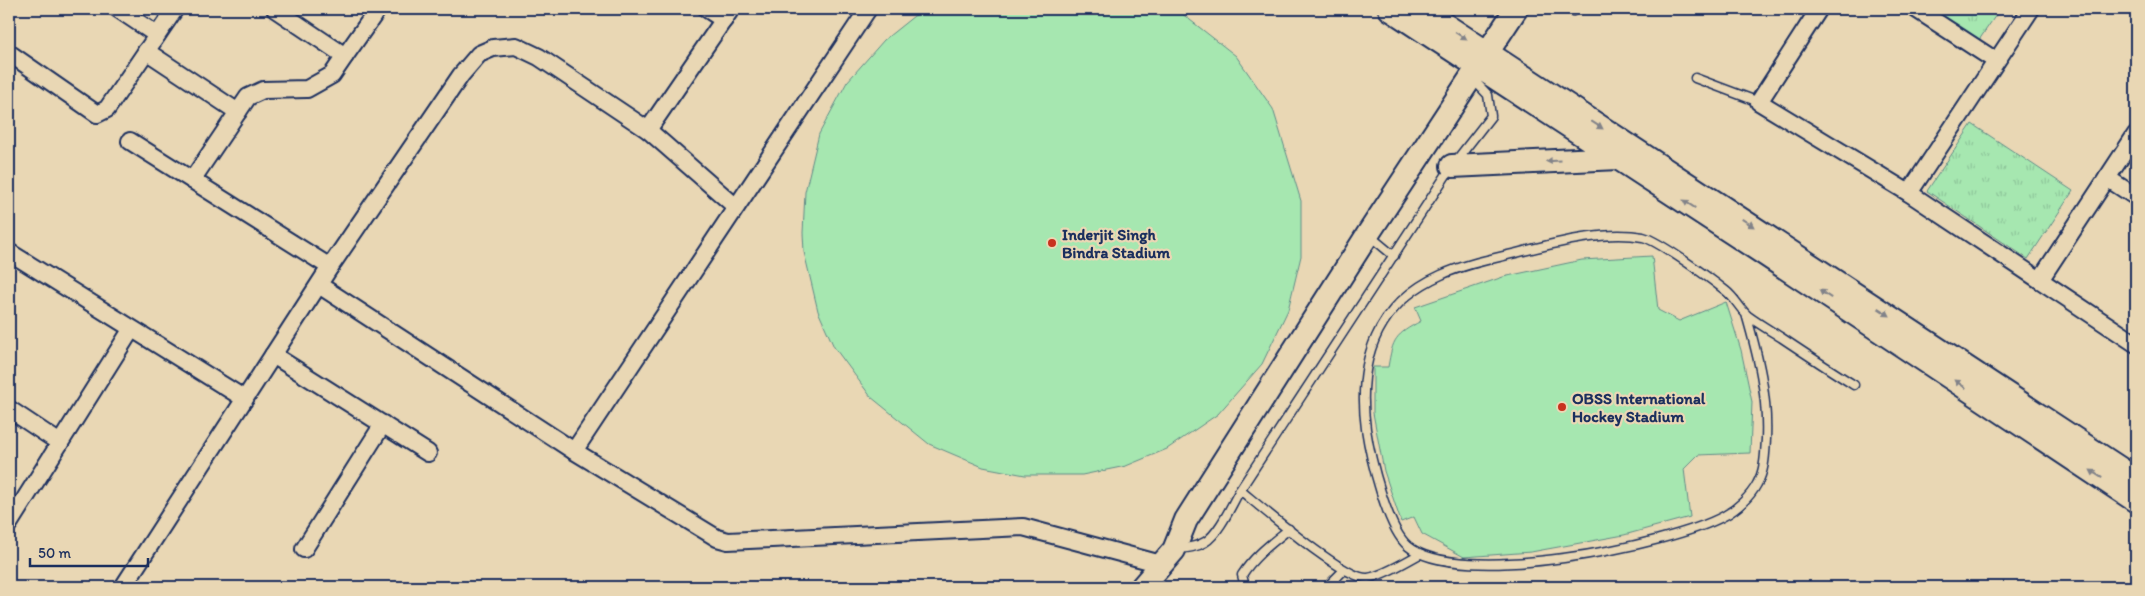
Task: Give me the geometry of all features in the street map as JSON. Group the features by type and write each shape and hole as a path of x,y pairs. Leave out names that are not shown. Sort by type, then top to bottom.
{"main road":[{"path":"1390,9 2136,479"},
{"path":"1421,9 1478,65 2136,501"},
{"path":"1143,585 1168,557 1186,520 1368,234 1516,9"},
{"path":"1452,166 1619,158"}],"street":[{"path":"118,9 156,35"},
{"path":"9,53 97,114 107,109 175,9"},
{"path":"275,9 345,56"},
{"path":"192,180 248,97 263,90 307,89 332,75 378,9"},
{"path":"648,130 727,14 707,9"},
{"path":"574,451 868,9"},
{"path":"1819,9 1759,102 1909,193 2136,344"},
{"path":"1916,9 1996,61"},
{"path":"1909,193 2031,9"},
{"path":"124,587 330,267 461,76 479,54 493,48 516,46 539,57 648,130 736,207"},
{"path":"146,51 238,112"},
{"path":"2040,280 2136,134"},
{"path":"130,141 330,267"},
{"path":"2107,178 2136,197"},
{"path":"9,252 131,330 245,399"},
{"path":"319,285 574,451 707,534 728,541 1023,527 1168,557"},
{"path":"9,524 131,330"},
{"path":"273,354 428,453"},
{"path":"9,409 60,443"},
{"path":"304,549 383,424"}],"lane":[{"path":"1168,557 1206,542 1214,534 1240,490 1452,166 1491,116 1488,95 1478,65"},
{"path":"1695,78 1759,102"},
{"path":"1368,234 1394,256"},
{"path":"1746,314 1761,369 1767,414 1765,460 1758,483 1739,506 1725,515 1682,533 1594,554 1540,560 1473,564 1434,560 1420,554 1407,546 1395,530 1378,482 1368,445 1363,409 1364,378 1371,345 1393,309 1417,288 1443,274 1555,243 1611,236 1645,238 1664,247 1729,293 1746,314 1854,385"},
{"path":"1240,490 1289,529 1355,576 1368,578 1420,554"},
{"path":"1245,587 1242,575 1245,570 1259,554 1289,529"},
{"path":"1327,587 1344,570"}],"green space":[{"name":"Inderjit Singh Bindra Stadium","path":"930,9 1176,9 1236,56 1273,109 1301,201 1301,256 1288,310 1262,364 1218,414 1167,449 1126,466 1082,475 1025,475 983,467 929,444 871,397 834,347 818,311 804,252 805,192 819,134 847,82 884,40 914,16"},
{"path":"1932,9 2000,9 1979,40"},
{"path":"1972,124 2073,191 2028,259 1927,191"},
{"name":"OBSS International Hockey Stadium","path":"1652,256 1658,310 1679,321 1726,302 1741,350 1752,402 1750,453 1698,455 1684,469 1690,517 1624,535 1531,552 1464,557 1422,534 1414,517 1401,522 1384,471 1373,413 1373,367 1388,367 1397,338 1400,334 1421,321 1415,307 1503,277 1582,260"}],"place":[{"name":"Inderjit Singh Bindra Stadium","path":"1052,243"},
{"name":"OBSS International Hockey Stadium","path":"1562,407"}]}
